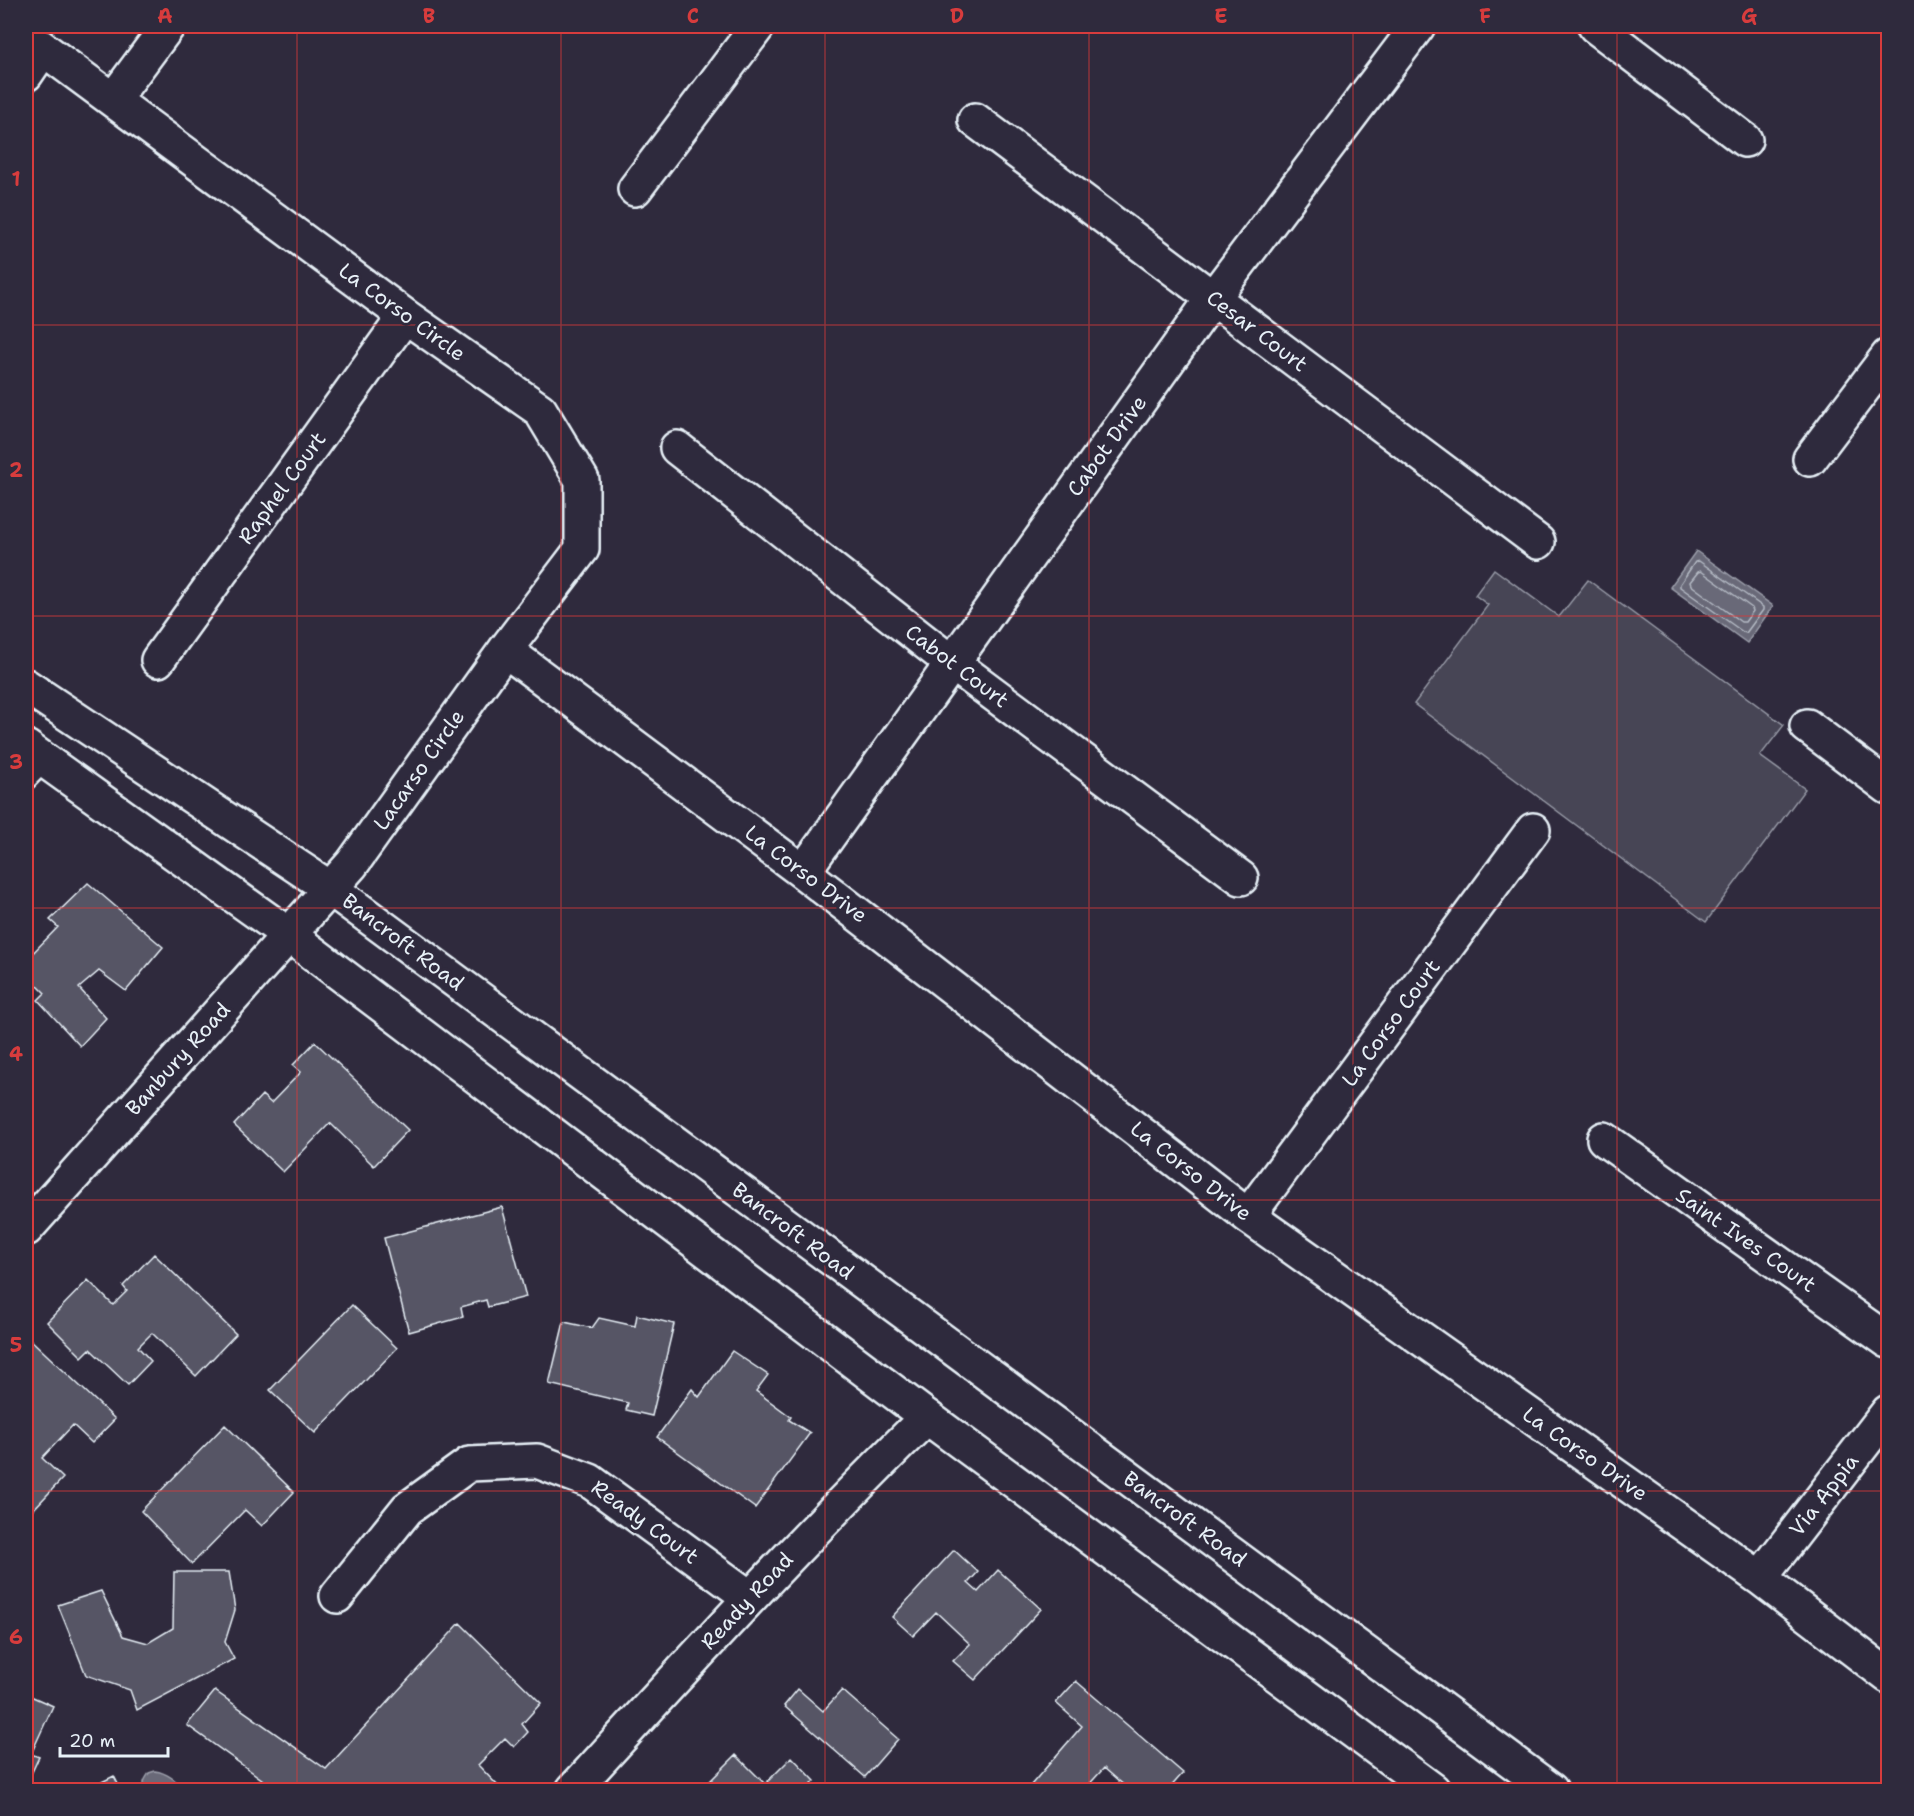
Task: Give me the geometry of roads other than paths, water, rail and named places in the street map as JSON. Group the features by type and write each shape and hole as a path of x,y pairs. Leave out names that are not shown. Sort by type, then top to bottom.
{"street":[{"path":"113,100 168,26"},
{"path":"635,189 758,26"},
{"name":"Cabot Drive","path":"804,872 1213,298 1418,26"},
{"path":"1595,26 1745,140"},
{"name":"La Corso Circle","path":"31,53 113,100 405,316 540,410 582,480 582,549 505,650"},
{"name":"Cesar Court","path":"975,120 1538,542"},
{"name":"Raphel Court","path":"158,660 405,316"},
{"path":"1810,459 1888,356"},
{"name":"Cabot Court","path":"677,448 952,663 1241,878"},
{"name":"La Corso Drive","path":"505,650 804,872 1248,1216 1760,1578 1888,1676"},
{"name":"Lacarso Circle","path":"331,889 359,855 505,650"},
{"name":"Bancroft Road","path":"26,686 331,889 1551,1791"},
{"path":"1806,726 1888,787"},
{"path":"32,762 290,935 927,1417 1433,1791"},
{"name":"La Corso Court","path":"1248,1216 1533,830"},
{"name":"Banbury Road","path":"26,1229 331,889"},
{"name":"Saint Ives Court","path":"1604,1139 1888,1341"},
{"name":"Via Appia","path":"1760,1578 1888,1412"},
{"name":"Ready Road","path":"573,1791 749,1597 927,1417"},
{"name":"Ready Court","path":"337,1596 407,1509 469,1464 537,1461 590,1481 749,1597"}],"water":[{"path":"1696,551 1773,606 1747,643 1670,587"},
{"path":"155,1771 168,1776 186,1790 147,1790 144,1786 145,1779 149,1773"}]}
